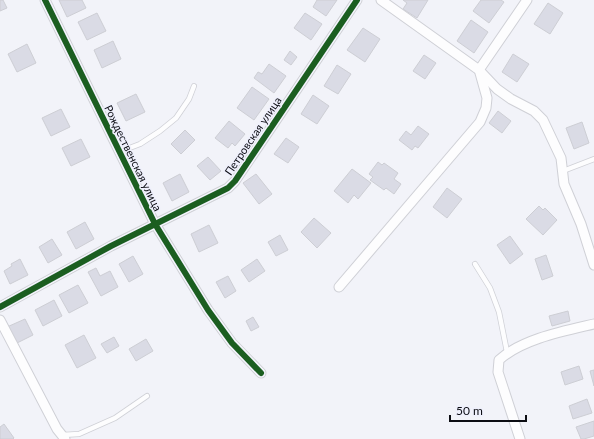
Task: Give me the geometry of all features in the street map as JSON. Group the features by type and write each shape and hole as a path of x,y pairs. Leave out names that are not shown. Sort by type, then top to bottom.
{"street":[{"name":"Рождественская улица","path":"45,0 154,224 208,310 232,343 261,373"},
{"name":"Петровская улица","path":"0,307 111,246 228,188 235,181 357,0"},
{"path":"381,0 479,70 497,89 511,99 534,111 543,120 561,158 564,184 581,224 594,265"},
{"path":"339,287 480,122 486,108 487,98 479,70 526,0"},
{"path":"0,320 62,435"},
{"path":"520,439 498,372 499,360 507,352 543,337 594,324"}],"lane":[{"path":"119,152 140,144 176,118 189,99 194,86"},
{"path":"563,171 594,159"},
{"path":"475,264 490,288 499,312 507,352"},
{"path":"62,435 79,434 115,418 148,396"}],"building":[{"path":"0,0 3,0 7,8 0,11"},
{"path":"59,0 82,0 86,8 67,17"},
{"path":"317,0 337,0 326,16 313,7"},
{"path":"403,0 428,0 417,18 403,9 407,3"},
{"path":"481,0 501,0 504,2 489,23 473,11"},
{"path":"548,3 563,13 550,34 534,24"},
{"path":"97,13 106,31 87,40 78,22"},
{"path":"305,13 322,24 311,40 294,28"},
{"path":"471,20 488,32 474,53 457,41"},
{"path":"363,28 380,39 365,62 347,50"},
{"path":"113,41 121,59 102,68 94,50"},
{"path":"27,44 36,63 17,72 8,54"},
{"path":"290,51 297,57 291,65 284,60"},
{"path":"513,54 529,64 517,82 502,72"},
{"path":"424,55 436,63 425,79 413,71"},
{"path":"269,64 286,76 274,93 254,78 258,72 262,74"},
{"path":"337,65 351,74 338,94 324,86"},
{"path":"252,87 269,99 254,120 237,108"},
{"path":"136,94 145,112 126,121 117,103"},
{"path":"313,95 329,106 317,124 301,114"},
{"path":"61,109 70,127 51,136 42,118"},
{"path":"498,111 511,121 502,133 489,123"},
{"path":"229,121 245,134 235,146 232,143 228,148 215,138"},
{"path":"582,122 589,143 574,149 566,128"},
{"path":"418,126 429,134 418,148 415,146 412,150 399,140 406,131 411,135"},
{"path":"185,130 195,140 181,154 171,144"},
{"path":"286,138 299,147 288,163 274,154"},
{"path":"81,139 90,157 71,166 62,148"},
{"path":"208,157 221,171 210,180 197,166"},
{"path":"378,162 382,165 384,163 398,173 394,179 401,184 394,194 386,188 384,190 370,180 373,177 369,174"},
{"path":"352,169 371,183 358,199 354,195 348,203 334,191"},
{"path":"180,174 189,192 172,201 163,183"},
{"path":"256,174 272,194 259,204 243,183"},
{"path":"447,188 462,199 447,218 433,207"},
{"path":"539,206 543,210 545,208 557,220 543,235 526,219"},
{"path":"314,218 331,233 317,248 301,232"},
{"path":"85,222 94,239 76,249 67,232"},
{"path":"209,225 218,243 199,252 191,234"},
{"path":"280,235 288,250 276,256 268,242"},
{"path":"510,236 523,254 510,264 497,245"},
{"path":"52,239 62,255 48,263 39,247"},
{"path":"546,255 553,276 542,280 535,259"},
{"path":"133,256 143,274 129,282 119,264"},
{"path":"20,259 28,275 10,284 4,271 12,266 11,264"},
{"path":"257,259 265,271 249,282 241,270"},
{"path":"96,268 100,276 110,271 118,287 101,296 88,272"},
{"path":"228,276 236,291 225,298 216,282"},
{"path":"78,285 88,303 69,313 59,295"},
{"path":"54,300 62,316 43,326 35,310"},
{"path":"568,311 570,321 552,326 549,316"},
{"path":"253,317 259,327 251,331 246,321"},
{"path":"25,319 33,335 15,344 7,327"},
{"path":"84,335 96,358 77,368 65,345"},
{"path":"114,337 119,346 107,353 101,344"},
{"path":"146,339 153,351 136,361 129,349"},
{"path":"579,366 583,379 565,385 561,372"},
{"path":"594,370 594,386 590,371"},
{"path":"587,399 592,413 573,419 569,406"},
{"path":"594,421 594,436 581,439 576,427"},
{"path":"4,424 14,438 13,439 0,439 0,427"}],"cycle path":[{"path":"45,0 155,224 208,310 232,343 261,373"},
{"path":"0,307 111,246 228,188 235,181 357,0"}]}
